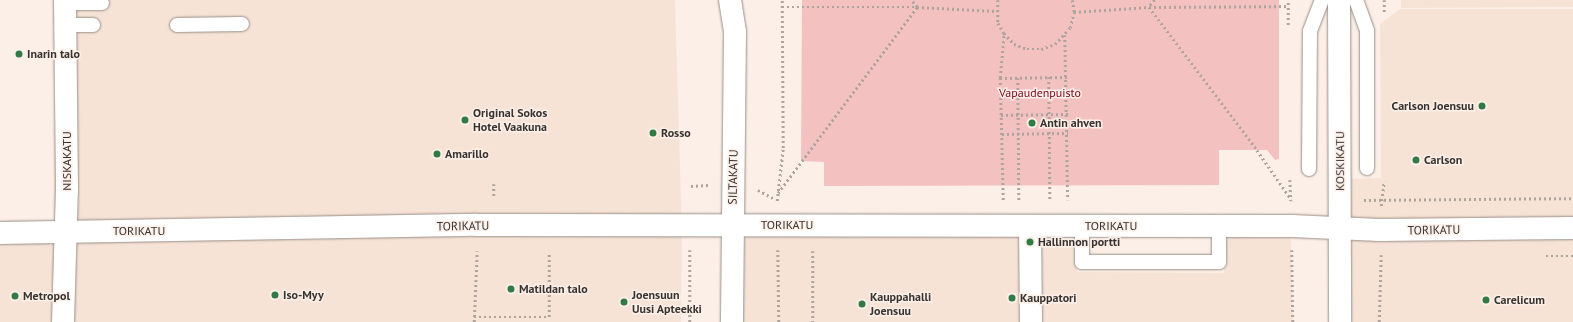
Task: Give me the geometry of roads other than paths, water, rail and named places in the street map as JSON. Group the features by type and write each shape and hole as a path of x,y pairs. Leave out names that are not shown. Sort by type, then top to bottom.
{"street":[{"name":"SILTAKATU","path":"730,0 736,32"},
{"name":"SILTAKATU","path":"732,322 732,225 736,32 742,0"},
{"name":"KOSKIKATU","path":"1339,0 1340,322"},
{"name":"NISKAKATU","path":"63,322 67,190 65,2"},
{"name":"TORIKATU","path":"0,233 477,226 732,225 778,235 1082,226 1219,226 1379,230 1573,228"},
{"path":"1030,227 1031,322"}],"lane":[{"path":"1309,169 1310,31 1322,0"},
{"path":"1356,0 1367,31 1367,168"},
{"path":"65,2 102,3"},
{"path":"177,25 242,24"},
{"path":"66,25 93,25"},
{"path":"1082,226 1082,262 1219,262 1219,226"}],"place":[{"name":"Inarin talo","path":"19,54"},
{"name":"Carlson Joensuu","path":"1482,106"},
{"name":"Original Sokos Hotel Vaakuna","path":"465,120"},
{"name":"Antin ahven","path":"1032,123"},
{"name":"Rosso","path":"653,133"},
{"name":"Amarillo","path":"437,154"},
{"name":"Carlson","path":"1416,160"},
{"name":"Hallinnon portti","path":"1030,242"},
{"name":"Matildan talo","path":"511,289"},
{"name":"Iso-Myy","path":"275,295"},
{"name":"Metropol","path":"15,296"},
{"name":"Kauppatori","path":"1012,298"},
{"name":"Carelicum","path":"1486,300"},
{"name":"Joensuun Uusi Apteekki","path":"624,302"},
{"name":"Kauppahalli Joensuu","path":"862,304"}],"park label":[{"name":"Vapaudenpuisto","path":"1040,93"}]}
